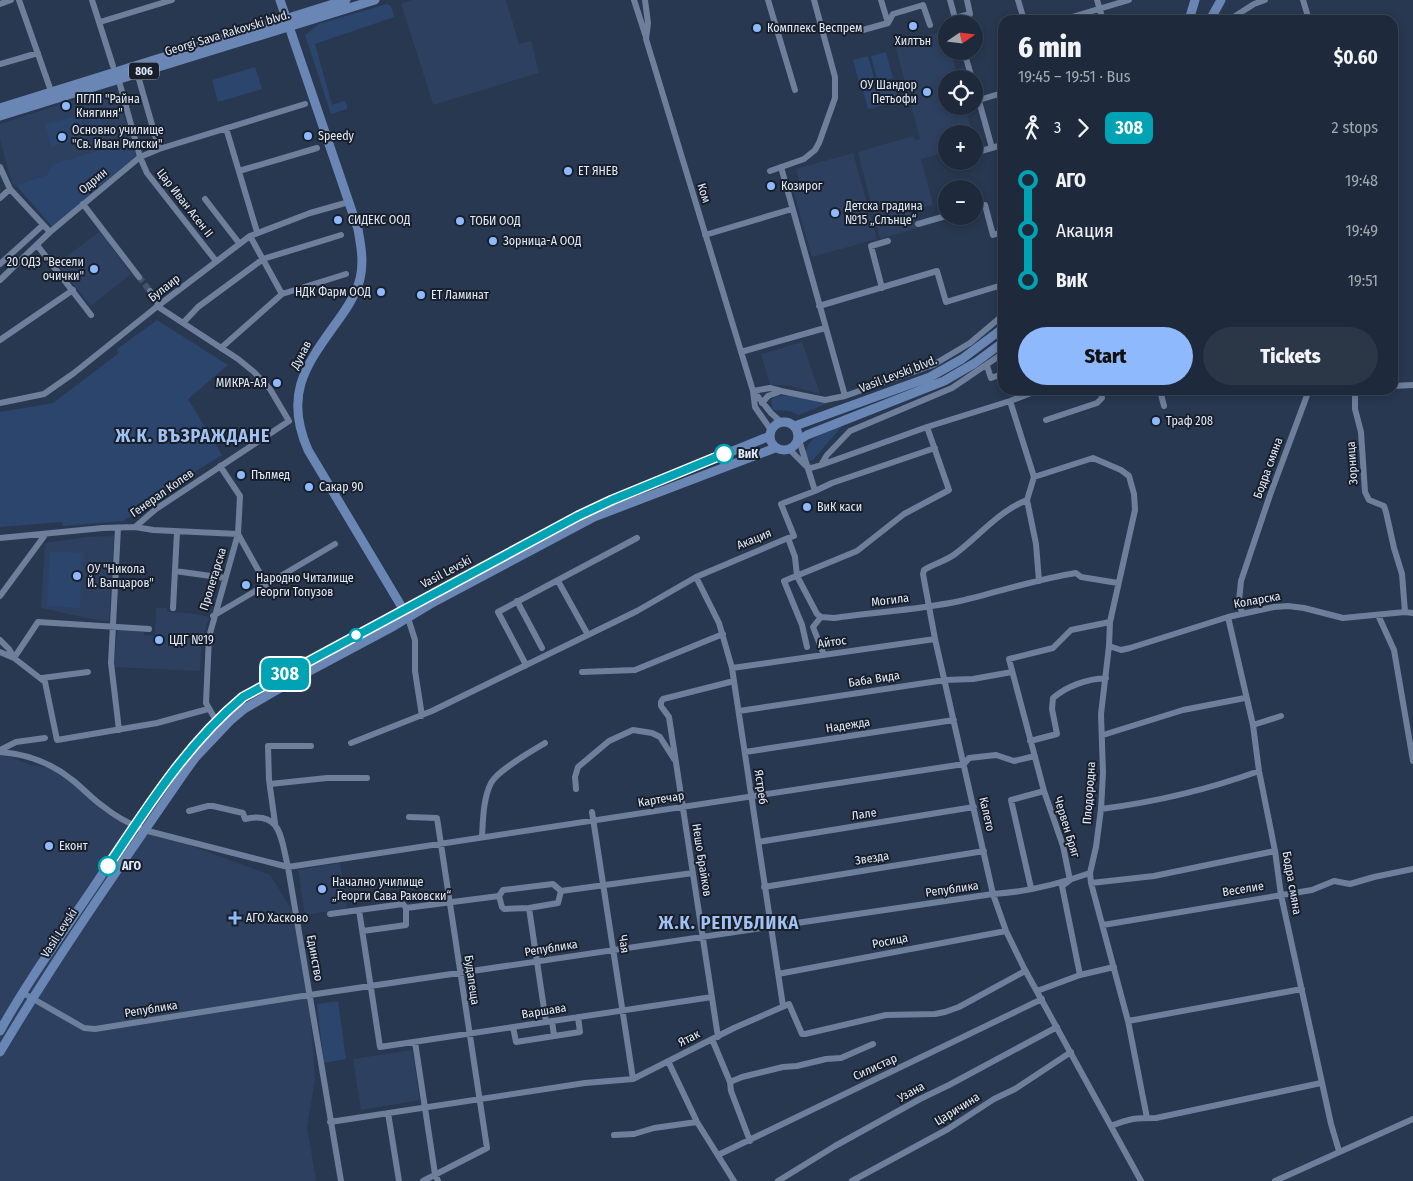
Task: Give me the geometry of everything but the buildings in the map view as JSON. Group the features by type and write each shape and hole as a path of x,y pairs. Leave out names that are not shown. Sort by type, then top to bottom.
{"main road":[{"name":"Дунав","path":"280,0 358,229 363,252 360,277 349,304 314,353 306,368 299,390 298,415 302,435 308,450 408,618"},
{"name":"Georgi Sava Rakovski blvd.","path":"0,116 288,22 346,0"},
{"name":"Georgi Sava Rakovski blvd.","path":"0,108 51,91 288,22 304,22 375,0"},
{"path":"1191,15 1196,0"},
{"path":"1213,15 1221,0"},
{"path":"295,44 298,30 304,22"},
{"name":"Vasil Levski blvd.","path":"795,426 930,377 962,359 998,332"},
{"name":"Vasil Levski blvd.","path":"799,440 807,435 944,381 975,363 998,345"},
{"path":"781,422 790,423 795,426 799,440 796,445 790,450 785,451 775,448 772,444 770,433 775,425 781,422"},
{"name":"Vasil Levski","path":"219,726 243,697 578,516 770,433"},
{"name":"Vasil Levski","path":"219,726 257,701 434,602 594,517 775,448"},
{"path":"134,826 192,747 219,726"},
{"path":"144,830 219,726"},
{"name":"Vasil Levski","path":"0,1052 28,995 134,826"},
{"name":"Vasil Levski","path":"0,1031 28,995 144,830"}],"street":[{"path":"0,4 11,0"},
{"path":"19,0 51,91"},
{"path":"92,0 113,66"},
{"path":"100,22 172,0"},
{"path":"634,0 646,38"},
{"name":"Ком","path":"645,0 648,23 646,38 753,391 756,407 770,433"},
{"path":"768,0 796,90"},
{"path":"770,171 804,159 814,150 819,143 835,98 836,77 814,0"},
{"path":"881,0 888,23"},
{"path":"950,0 955,18 970,14 967,0"},
{"path":"1018,0 1022,15"},
{"path":"1097,0 1102,15"},
{"path":"1079,15 1129,0"},
{"path":"1237,15 1254,4 1265,0"},
{"path":"1303,0 1308,15"},
{"path":"822,29 863,30 888,23 893,14 923,5 930,25"},
{"path":"0,64 38,53"},
{"path":"138,76 159,149"},
{"name":"Цар Иван Асен II","path":"119,81 140,157 148,173 216,262"},
{"path":"983,99 998,94"},
{"name":"Одрин","path":"0,280 50,232 140,157 159,149 305,104"},
{"path":"983,115 992,148"},
{"path":"226,128 257,232"},
{"path":"983,150 998,146"},
{"path":"239,171 317,148"},
{"path":"0,167 10,189 50,232"},
{"path":"781,167 845,396"},
{"path":"0,198 10,189"},
{"path":"205,199 240,244"},
{"name":"Булаир","path":"0,403 44,394 74,373 250,236 257,232 349,202"},
{"path":"83,204 139,277"},
{"path":"983,206 985,205 993,235 998,233"},
{"path":"706,235 792,209"},
{"path":"918,224 938,218"},
{"path":"0,264 43,224"},
{"path":"183,323 198,307 263,259 340,235"},
{"path":"250,236 282,294"},
{"path":"882,288 871,246 888,241"},
{"path":"37,245 91,315"},
{"path":"819,306 937,271 946,302 998,286"},
{"path":"150,291 158,306 221,348 282,294 346,274"},
{"path":"0,340 72,290"},
{"path":"781,422 753,391 770,388 825,400 845,396 933,364 970,343 998,319"},
{"path":"741,352 825,328"},
{"name":"Генерал Колев","path":"0,538 135,527 156,509 290,421 258,375 221,348"},
{"path":"821,464 850,431 935,396 987,366 998,357"},
{"path":"987,366 991,378 998,375"},
{"path":"1398,386 1413,385"},
{"path":"762,403 768,396 781,391"},
{"path":"790,450 806,466 811,468 1026,395"},
{"path":"1046,420 1097,403 1102,398 1102,395"},
{"path":"1161,395 1164,406"},
{"name":"Бодра смяна","path":"1242,613 1239,601 1241,580 1307,395"},
{"name":"Зорница","path":"1355,395 1355,414 1361,432 1365,492 1369,500 1384,506 1386,512 1402,574 1405,612"},
{"path":"1010,401 1034,477 1027,500 1036,544 1039,581"},
{"path":"807,647 802,624 784,581 857,551 904,514 949,490 927,427"},
{"path":"799,440 815,491"},
{"path":"824,655 813,627 821,617 817,614 797,576 795,557 788,538 794,536 782,504 832,483 935,448"},
{"name":"Плодородна","path":"1034,477 1093,458 1121,470 1129,476 1134,494 1135,510 1110,622 1101,714 1103,735 1101,809 1096,847 1090,873 1091,883 1128,1021 1147,1118"},
{"name":"Пролетарска","path":"219,726 208,709 206,702 208,643 213,616 238,534 240,496 220,466"},
{"name":"Калето","path":"1027,500 1014,505 978,536 943,562 924,570 923,574 935,638 993,894 1006,931 1141,1181"},
{"path":"135,527 177,532 238,534 266,584"},
{"path":"118,528 111,663 119,730"},
{"path":"173,608 177,532"},
{"path":"0,596 44,535"},
{"path":"525,666 498,612 636,538"},
{"name":"Акация","path":"351,742 422,716 637,611 696,577 788,538"},
{"path":"213,616 335,544"},
{"path":"175,570 225,578"},
{"name":"Могила","path":"821,617 834,618 929,607 1076,573 1083,578 1118,583"},
{"name":"Ястреб","path":"696,577 723,634 732,668 783,1006"},
{"path":"558,581 588,635"},
{"path":"518,601 542,648"},
{"name":"Коларска","path":"1109,646 1121,650 1130,648 1242,613 1288,606 1343,618 1405,612 1413,613"},
{"path":"1378,616 1394,650 1413,761"},
{"name":"Бодра смяна","path":"1228,617 1253,725 1259,771 1275,851 1281,895 1331,1124 1339,1151"},
{"name":"Дунав","path":"408,618 415,640 415,671 422,716"},
{"path":"14,658 38,622 149,628"},
{"path":"1012,672 1009,660 1053,648 1071,630 1110,622"},
{"path":"582,672 635,670 723,634"},
{"name":"Айтос","path":"732,668 935,638"},
{"path":"0,640 9,649 14,658"},
{"path":"0,652 14,658 42,678 46,684 56,740 157,723 208,709"},
{"path":"42,678 88,672"},
{"name":"Баба Вида","path":"739,711 945,680 973,679 1012,672"},
{"name":"Червен Бряг","path":"1012,672 1044,791 1063,846 1070,880 1062,886 1080,975"},
{"path":"1030,741 1056,734 1052,709 1053,698 1065,688 1099,678 1106,678"},
{"name":"Нешо Брайков","path":"734,681 663,699 661,706 669,717 712,997 715,1038 750,1141"},
{"path":"1103,735 1183,710 1246,698"},
{"path":"1253,725 1281,716"},
{"name":"Надежда","path":"745,752 954,720"},
{"path":"576,789 575,777 578,767 609,741 633,730 652,733 660,737 676,762"},
{"path":"0,751 16,742 45,738"},
{"path":"482,837 486,797 492,782 505,770 545,742"},
{"name":"Единство","path":"311,746 268,746 270,784 275,823 279,829 288,866 341,1181"},
{"path":"0,751 27,756 56,768 103,807 144,830 288,866"},
{"name":"Картечар","path":"288,866 964,764 969,758 996,755 1014,762 1035,756"},
{"path":"1101,809 1151,802 1230,781 1259,771"},
{"path":"270,784 327,778 367,778"},
{"path":"1031,888 1010,800 1044,791"},
{"path":"189,811 213,806 243,814 246,819 255,816 275,823"},
{"name":"Лале","path":"758,842 974,807"},
{"name":"Чая","path":"592,812 632,1079"},
{"name":"Будапеща","path":"409,817 437,818 486,1148 437,1178"},
{"name":"Звезда","path":"764,887 984,851"},
{"path":"1091,883 1154,876 1275,851"},
{"name":"Веселие","path":"1103,925 1312,890 1334,881 1350,884 1413,869"},
{"path":"406,908 499,896 503,890 553,884 561,891 693,873"},
{"name":"Република","path":"28,995 76,1024 84,1028 95,1029 613,950 993,894 1012,893 1070,880 1090,873"},
{"path":"499,896 504,909 529,908 558,902 561,891"},
{"path":"330,914 403,904 406,908 406,925 363,931"},
{"path":"529,908 536,962 549,1022 554,1036"},
{"path":"359,910 371,987"},
{"name":"Росица","path":"778,974 1006,931"},
{"path":"1037,991 1080,975 1114,967"},
{"path":"783,1006 790,1004 802,1034 805,1034 886,1015 935,1014 944,1012 959,1007 1026,971"},
{"name":"Варшава","path":"371,987 380,1047 712,997"},
{"path":"1128,1021 1302,990"},
{"name":"Силистар","path":"718,1156 1042,999"},
{"name":"Ятак","path":"330,1122 584,1083 632,1079 783,1006"},
{"path":"513,1027 516,1042 580,1032 578,1017"},
{"name":"Узана","path":"778,1181 835,1146 1057,1026"},
{"path":"415,1042 437,1178 423,1181"},
{"path":"730,1082 742,1077 783,1067 841,1058 873,1044"},
{"name":"Царичина","path":"852,1181 948,1129 994,1099 1015,1089 1071,1052"},
{"path":"668,1061 697,1122 734,1181"},
{"path":"1111,1126 1131,1119 1156,1118 1322,1083"},
{"path":"388,1113 399,1181"},
{"path":"1275,1181 1413,1119"},
{"path":"614,1136 697,1122"}],"shaded area":[{"path":"413,0 506,0 519,44 531,41 539,73 433,105 401,4"},
{"path":"387,4 391,6 394,17 315,44 332,105 344,101 347,105 347,109 331,114 305,35 319,24"},
{"path":"938,33 938,60 953,60 956,70 938,70 938,115 967,115 970,125 938,125 938,154 921,159 933,205 912,210 917,228 880,239 858,152 913,136 914,140 920,139 895,44"},
{"path":"886,52 893,78 878,82 871,56"},
{"path":"868,56 875,82 860,86 853,60"},
{"path":"255,67 262,89 218,102 212,80"},
{"path":"894,83 899,101 868,109 863,91"},
{"name":"Основно училище \"Св. Иван Рилски\"","path":"98,92 100,97 116,92 130,135 117,139 118,144 53,164 48,175 16,185 12,183 0,140 0,124"},
{"path":"98,110 105,132 92,135 86,113"},
{"path":"80,115 87,137 51,147 45,124"},
{"path":"130,135 136,156 52,227 16,185 47,175 53,164 118,144 117,139"},
{"name":"Детска градина №15 „Слънце“","path":"853,153 877,239 812,257 792,187 800,184 796,169"},
{"name":"20 ОДЗ \"Весели очички\"","path":"100,231 131,274 91,306 57,264"},
{"path":"157,320 228,365 188,399 222,455 157,495 159,499 123,521 63,526 62,522 0,527 0,412 53,403 119,353 117,349"},
{"path":"802,342 820,394 787,385 770,385 761,354"},
{"path":"777,396 789,396 828,403 799,415 789,411 773,410 771,400"},
{"path":"843,425 812,461 809,460 805,453 811,442 820,435"},
{"name":"ОУ \"Никола Й. Вапцаров\"","path":"114,536 109,621 101,621 41,608 45,543 87,537"},
{"path":"50,551 83,553 80,608 47,606"},
{"name":"ЦДГ №19","path":"156,608 167,608 167,612 209,617 202,640 200,671 114,667 118,630 144,632 144,635 155,636"},
{"path":"0,753 31,765 55,768 103,807 151,831 270,875 296,917 309,995 315,1080 307,1127 316,1181 0,1181"},
{"name":"Начално училище „Георги Сава Раковски“","path":"340,863 347,908 305,915 298,870"},
{"path":"338,1001 346,1059 324,1063 317,1004"},
{"path":"412,1050 420,1100 361,1110 353,1059"}],"tunnel":[{"path":"139,277 150,291"}],"bus line":[{"name":"308","path":"108,866 172,772 192,747 243,697 578,516 724,454"}],"place":[{"name":"Хилтън","path":"913,26"},
{"name":"Комплекс Веспрем","path":"757,28"},
{"name":"ОУ Шандор Петьофи","path":"927,92"},
{"name":"ПГЛП \"Райна Княгиня\"","path":"66,106"},
{"name":"Speedy","path":"308,136"},
{"name":"Основно училище \"Св. Иван Рилски\"","path":"62,137"},
{"name":"ЕТ ЯНЕВ","path":"568,171"},
{"name":"Козирог","path":"771,186"},
{"name":"Детска градина №15 „Слънце“","path":"835,213"},
{"name":"СИДЕКС ООД","path":"338,220"},
{"name":"ТОБИ ООД","path":"460,221"},
{"name":"Зорница-А ООД","path":"493,241"},
{"name":"20 ОДЗ \"Весели очички\"","path":"94,269"},
{"name":"НДК Фарм ООД","path":"381,292"},
{"name":"ЕТ Ламинат","path":"421,295"},
{"name":"МИКРА-АЯ","path":"277,383"},
{"name":"Траф 208","path":"1156,421"},
{"name":"ВиК","path":"724,454"},
{"name":"Пълмед","path":"241,475"},
{"name":"Сакар 90","path":"309,487"},
{"name":"ВиК каси","path":"807,507"},
{"name":"ОУ \"Никола Й. Вапцаров\"","path":"77,576"},
{"name":"Народно Читалище Георги Топузов","path":"246,585"},
{"name":"ЦДГ №19","path":"159,640"},
{"name":"Еконт","path":"49,846"},
{"name":"АГО","path":"108,866"},
{"name":"Начално училище „Георги Сава Раковски“","path":"322,889"},
{"name":"АГО Хасково","path":"235,918"}],"district":[{"name":"Ж.К. ВЪЗРАЖДАНЕ","path":"193,436"},
{"name":"Ж.К. РЕПУБЛИКА","path":"729,923"}]}
